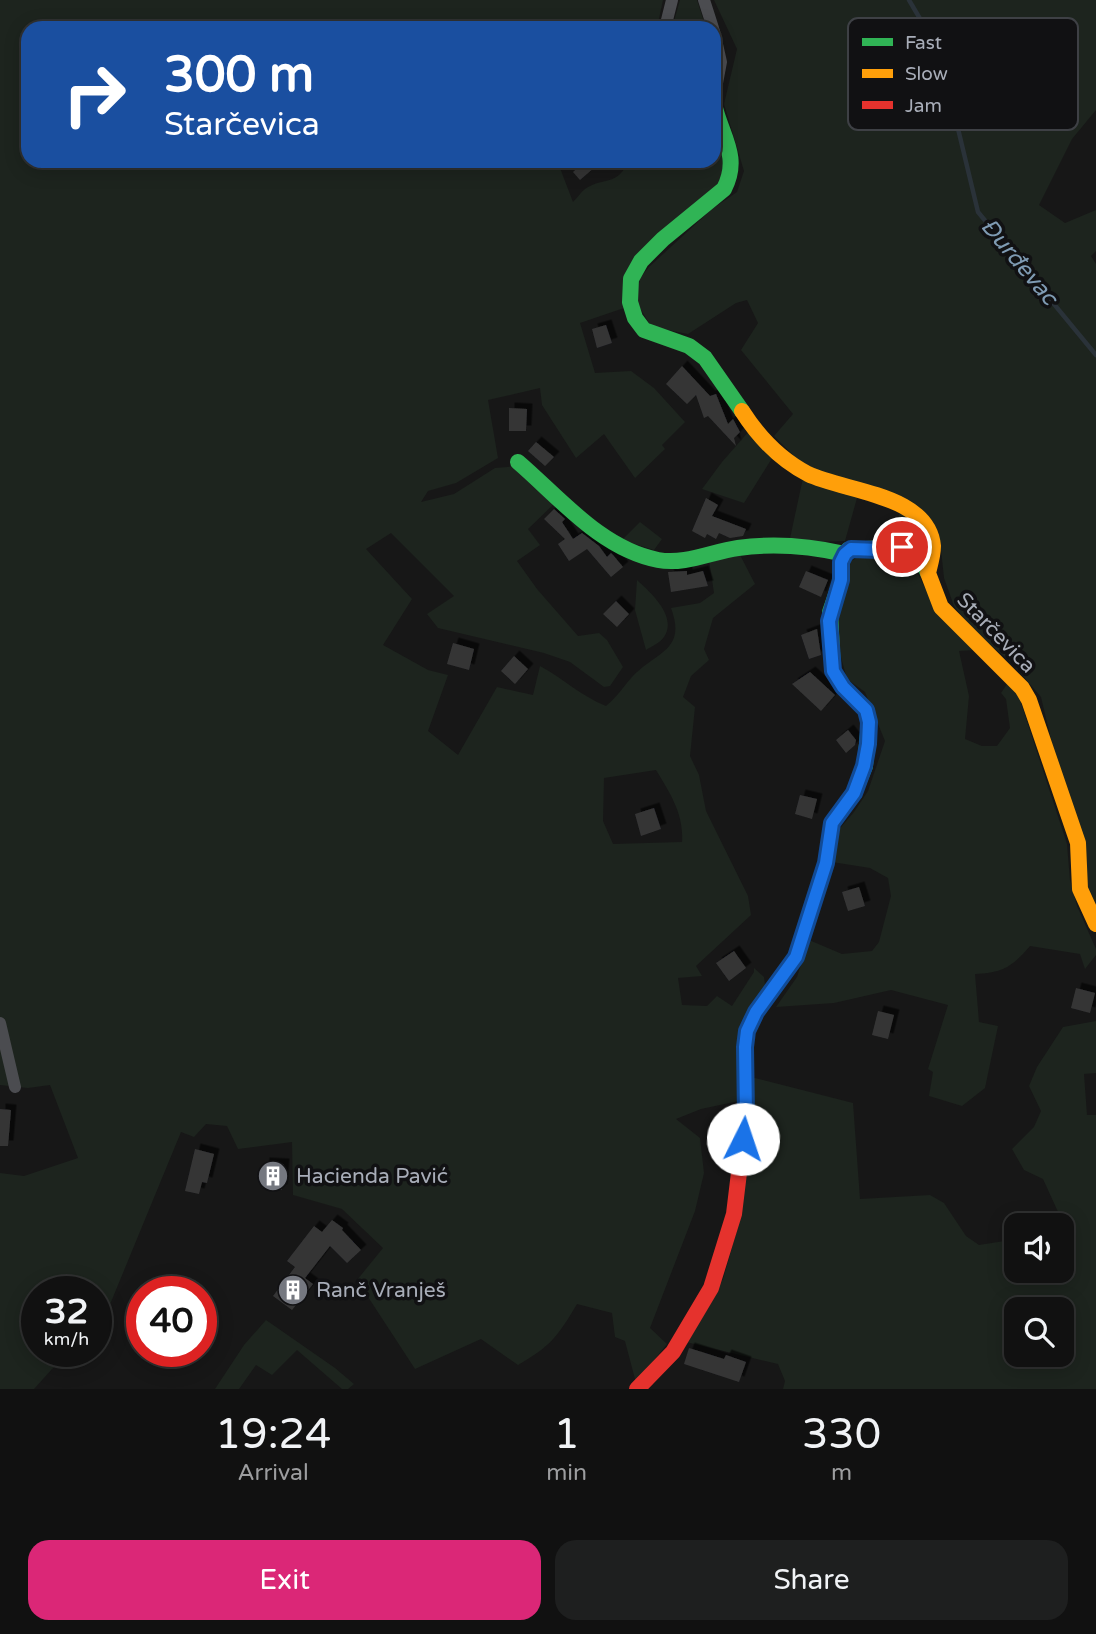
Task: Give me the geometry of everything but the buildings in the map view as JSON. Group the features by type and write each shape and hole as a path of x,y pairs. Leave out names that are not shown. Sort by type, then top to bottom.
{"street":[{"path":"666,21 672,0"},
{"path":"704,0 710,21"},
{"path":"721,123 733,161 732,176 724,189 650,251 634,271 629,284 632,312 641,328 649,333 689,344 704,356 724,381 747,421 797,469 817,478 877,495 924,520 934,540 933,560 928,573"},
{"path":"518,462 592,527 623,547 657,560 692,559 738,548 791,546 827,549 845,554 841,562 841,580 830,612 833,671 843,687 866,710 869,722 864,766 854,793 832,823 826,863 796,957 756,1012 747,1031 746,1115 734,1214 710,1288 681,1342 637,1389"},
{"name":"Starčevica","path":"845,554 858,548 908,548 921,557 940,607 1014,678 1028,700 1078,844 1080,889 1096,924"},
{"path":"0,1023 15,1087"}],"shaded area":[{"path":"0,0 663,0 658,21 21,21 21,168 560,168 573,202 591,185 615,178 624,168 721,168 721,149 724,158 720,189 640,253 624,308 580,323 595,373 631,371 654,388 685,422 662,445 665,449 635,478 604,434 576,458 542,405 540,388 488,400 498,458 456,483 428,491 421,502 454,494 495,468 518,466 556,502 528,529 540,545 517,561 537,589 578,636 599,633 607,640 623,667 610,686 604,687 570,662 544,653 438,628 427,614 454,596 391,533 366,549 412,599 383,645 428,670 448,675 428,731 458,755 497,687 533,695 540,666 606,706 641,668 672,642 675,622 671,608 700,603 714,593 709,560 739,553 755,584 713,618 704,649 709,660 691,676 683,697 695,707 690,756 699,775 706,811 748,896 751,915 696,966 702,976 678,978 682,1005 707,1006 717,996 732,1006 754,968 764,977 765,985 739,1101 701,1109 676,1119 700,1138 704,1173 695,1211 650,1328 667,1344 636,1383 625,1341 615,1337 612,1313 577,1304 553,1339 518,1365 481,1339 415,1369 357,1280 383,1248 342,1209 293,1195 292,1142 238,1149 227,1126 206,1124 194,1137 181,1132 112,1300 112,1276 21,1276 21,1367 55,1367 34,1389 0,1389 0,1173 24,1176 78,1158 50,1085 28,1088 0,1085","holes":["656,770 678,813 682,842 613,844 603,821 604,778"]},
{"path":"680,0 697,0 704,21 674,21"},
{"path":"714,0 1096,0 1096,110 1072,139 1039,205 1065,223 1096,210 1096,251 1091,256 1096,264 1096,905 1086,886 1041,697 1010,661 974,632 954,606 944,578 940,540 933,525 797,459 774,436 793,414 741,350 758,323 747,300 736,303 688,334 658,328 649,323 637,303 640,278 649,267 712,209 737,192 744,171 724,104 737,49"},
{"path":"750,430 774,455 744,503 702,489 722,462"},
{"path":"803,478 857,498 845,541 789,543"},
{"path":"900,512 917,522 928,552 884,543 893,536"},
{"path":"640,522 662,539 654,550 622,540"},
{"path":"862,555 909,556 934,606 976,650 959,651 969,696 965,739 982,746 997,746 1010,728 1006,699 1001,693 1009,681 1019,697 1067,844 1070,880 1077,906 1096,949 1096,955 1085,969 1080,954 1030,946 1006,968 975,974 979,1022 998,1026 985,1088 962,1106 929,1096 933,1072 928,1069 948,1005 891,990 834,1003 776,1007 797,977 809,940 842,954 872,951 879,942 891,896 888,878 870,868 832,862 835,834 868,791 885,741 865,692 847,679 836,639 836,618 851,561"},
{"path":"637,580 661,605 668,621 664,637 646,650 635,610"},
{"path":"1096,1021 1096,1073 1084,1074 1087,1115 1096,1115 1096,1389 783,1389 785,1381 778,1364 686,1342 723,1279 739,1223 750,1153 751,1077 853,1103 860,1199 930,1195 944,1203 966,1236 979,1245 1004,1241 1004,1283 1074,1283 1074,1213 1059,1213 1043,1179 1024,1170 1012,1149 1034,1127 1041,1111 1029,1086 1037,1067 1063,1027"},
{"path":"266,1320 354,1384 348,1389 342,1389 297,1350 272,1375 256,1365 239,1389 215,1389 244,1345"}],"waterway":[{"name":"Đurđevac","path":"909,0 920,18"},
{"name":"Đurđevac","path":"958,130 978,212 1096,355"}],"traffic: fast":[{"path":"721,126 731,166 724,189 663,239 641,261 631,279 630,302 635,318 644,330 689,346 705,358 742,411"},
{"path":"518,462 600,534 637,554 658,560 678,561 738,548 765,546 805,547 845,554"},
{"path":"783,975 796,957 826,863 832,823 854,793 865,766 869,722 866,710 843,687 833,671 830,612 841,580 841,562 848,550 902,547 917,553 928,573"}],"traffic: slow":[{"path":"742,411 771,447 808,474 883,497 917,515 928,529 933,546 928,573"},
{"path":"928,573 941,607 1022,688 1029,700 1078,843 1080,889 1096,924"}],"traffic: jam":[{"path":"637,1389 673,1352 711,1288 734,1214 746,1115 747,1031 756,1012 783,975"}],"place":[{"name":"Hacienda Pavić","path":"273,1176"},
{"name":"Ranč Vranješ","path":"293,1290"}],"route":[{"path":"743,1139 746,1115 747,1031 756,1012 796,957 826,863 832,823 854,793 864,766 868,744 869,722 866,710 843,687 833,671 829,621 841,580 841,562 851,549 880,550 902,547"}]}
